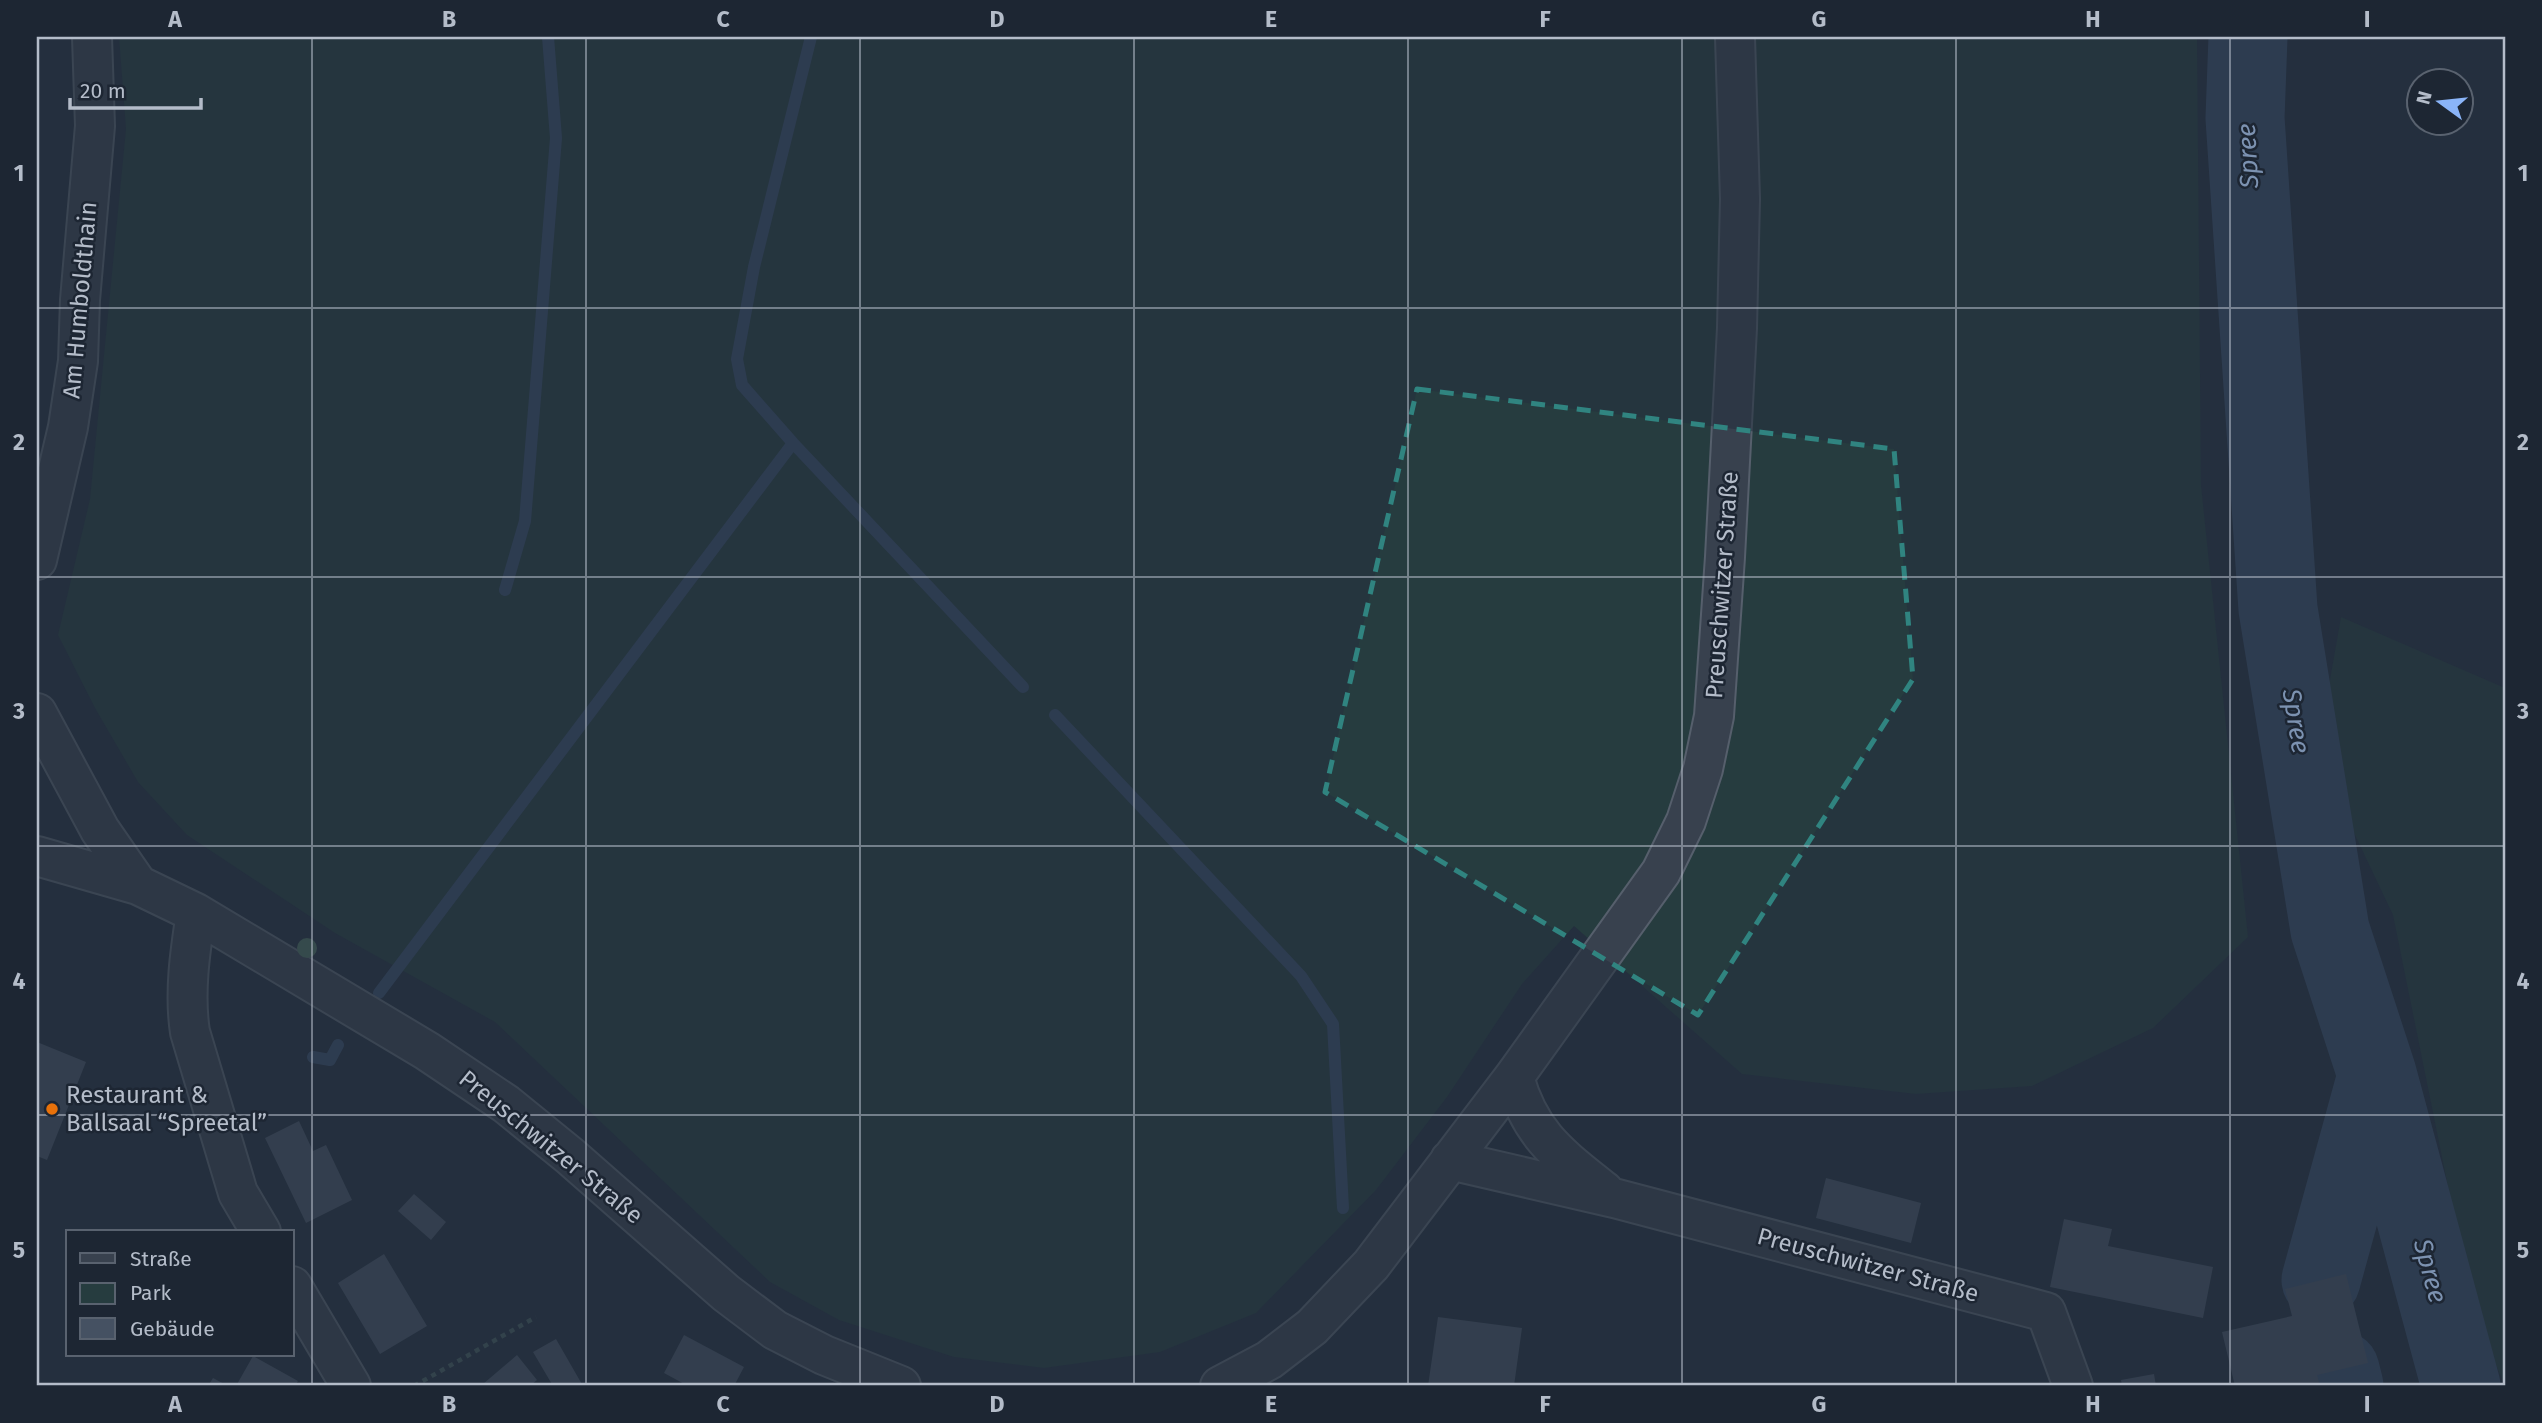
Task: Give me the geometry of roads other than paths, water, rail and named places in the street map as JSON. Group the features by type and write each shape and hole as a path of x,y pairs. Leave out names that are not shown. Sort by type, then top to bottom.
{"street":[{"name":"Am Humboldthain","path":"37,560 68,427 79,361 80,300 95,126 92,37"},
{"name":"Preuschwitzer Straße","path":"1220,1386 1274,1373 1312,1327 1370,1265 1514,1077 1661,872 1686,821 1703,769 1715,702 1737,328 1740,199 1735,37"},
{"path":"37,713 100,830 138,885"},
{"name":"Preuschwitzer Straße","path":"37,856 138,885 196,914 427,1051 506,1104 570,1156 726,1293 775,1330 824,1355 901,1386"},
{"path":"196,914 190,951 187,1016 190,1032 238,1193 260,1230"},
{"name":"Preuschwitzer Straße","path":"1514,1077 1520,1099 1536,1129 1559,1155 1614,1198"},
{"name":"Preuschwitzer Straße","path":"1450,1160 1614,1198 2046,1312 2073,1386"},
{"path":"294,1289 351,1386"}],"waterway":[{"path":"505,590 525,521 556,138 548,37"},
{"path":"811,37 754,267 737,359 742,385 793,443 1023,687"},
{"name":"Spree","path":"2248,37 2245,118 2278,609 2330,930 2377,1074 2461,1386"},
{"path":"379,993 793,443"},
{"path":"1055,715 1301,976 1333,1024 1343,1208"},
{"path":"313,1057 330,1060 338,1045"},
{"path":"2321,1280 2377,1076"},
{"path":"2340,1370 2344,1386"}],"place":[{"name":"Restaurant & Ballsaal “Spreetal”","path":"52,1109"}]}
